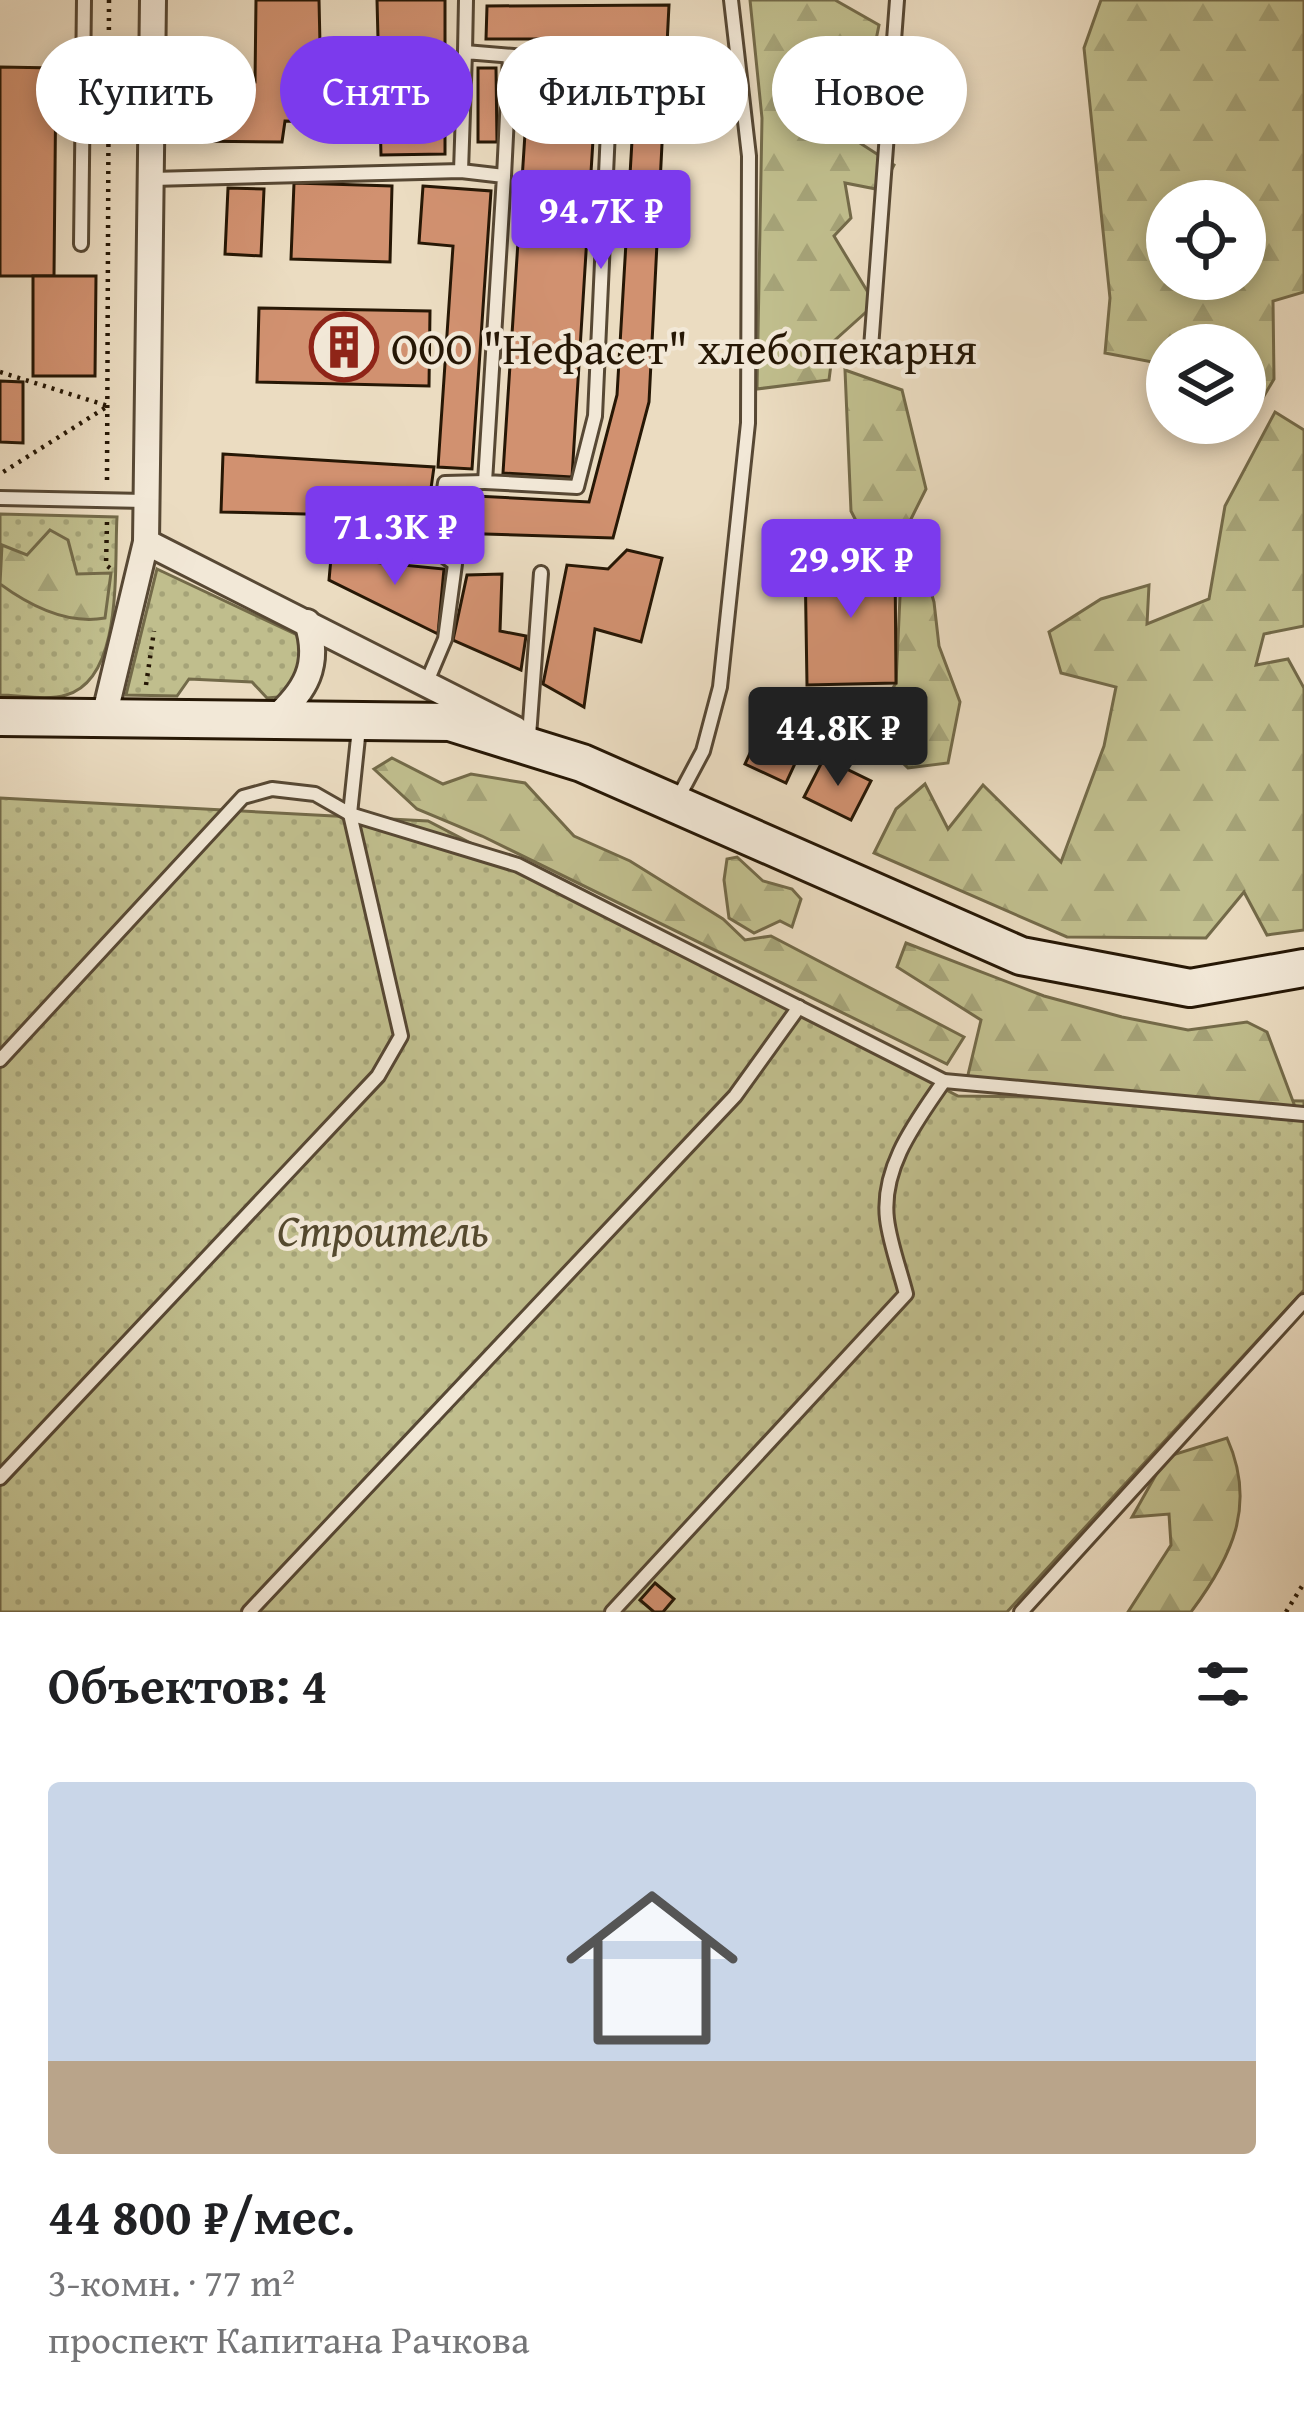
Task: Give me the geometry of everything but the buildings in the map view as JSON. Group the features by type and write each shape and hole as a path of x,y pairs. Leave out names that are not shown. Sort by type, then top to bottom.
{"street":[{"path":"104,717 146,542 153,0"},
{"path":"146,542 564,758"},
{"path":"273,719 309,681 314,659 307,622"},
{"path":"0,717 450,722 564,758 1021,956 1190,988 1304,968"}],"lane":[{"path":"81,244 84,0"},
{"path":"465,36 466,0"},
{"path":"675,804 703,751 720,687 748,424 748,156 731,0"},
{"path":"871,348 897,0"},
{"path":"461,171 462,144"},
{"path":"485,482 506,144"},
{"path":"435,549 445,483 577,487 595,416 607,144"},
{"path":"150,179 461,171 504,176"},
{"path":"0,498 147,501"},
{"path":"338,544 435,549 455,564 445,639 426,684"},
{"path":"529,736 541,573"},
{"path":"0,1478 378,1076 401,1036 350,814 359,721"},
{"path":"0,1060 243,797 272,789 314,794 350,814 518,865 944,1081 1304,1114"},
{"path":"249,1612 735,1096 799,1007"},
{"path":"612,1612 906,1294 886,1217 892,1170 909,1131 944,1081"},
{"path":"1021,1612 1304,1301"}],"path":[{"path":"109,0 106,565 136,581"},
{"path":"0,372 108,406"},
{"path":"0,474 108,406"},
{"path":"154,631 145,690 178,718"},
{"path":"1286,1612 1304,1582"}],"green space":[{"path":"750,0 835,0 879,25 877,36 772,36 772,144 861,144 894,165 881,190 845,183 851,218 834,236 875,304 834,341 829,380 757,389 762,118"},
{"path":"1101,0 1304,0 1304,292 1273,301 1274,379 1266,393 1266,324 1146,324 1146,361 1105,353 1110,298 1084,48"},
{"path":"845,370 902,390 926,489 910,521 934,602 939,646 960,702 948,763 908,768 876,737 886,699 896,683 901,575 870,548 851,511"},
{"path":"1275,412 1304,430 1304,626 1264,634 1256,665 1288,659 1304,688 1304,930 1267,935 1244,892 1206,938 1067,937 874,853 896,809 925,784 948,829 983,785 1061,862 1104,746 1116,687 1061,673 1049,632 1101,599 1149,585 1147,624 1209,599 1225,506 1258,444 1266,444 1266,429"},
{"path":"0,514 117,517 115,590 107,644 85,685 66,695 0,695"},
{"path":"50,530 68,540 77,574 111,573 105,618 77,619 50,612 0,584 2,545 27,555"},
{"path":"157,569 310,641 290,696 267,698 252,682 189,679 177,696 126,695"},
{"path":"392,758 443,784 471,774 525,783 574,836 630,861 723,919 745,940 771,936 964,1037 947,1064 482,836 417,809 374,769"},
{"name":"Строитель","path":"0,798 428,821 958,1096 1304,1101 1304,1290 1007,1612 0,1612"},
{"path":"737,857 763,881 792,889 801,899 792,927 780,921 754,933 729,918 724,880 727,859"},
{"path":"906,943 1044,996 1122,1017 1188,1030 1247,1022 1267,1032 1297,1112 1002,1093 967,1079 981,1020 897,967"},
{"path":"1227,1438 1236,1462 1240,1508 1218,1571 1191,1612 1128,1612 1171,1545 1169,1514 1132,1517 1166,1457"}],"place":[{"name":"ООО \"Нефасет\" хлебопекарня","path":"344,347"}]}
